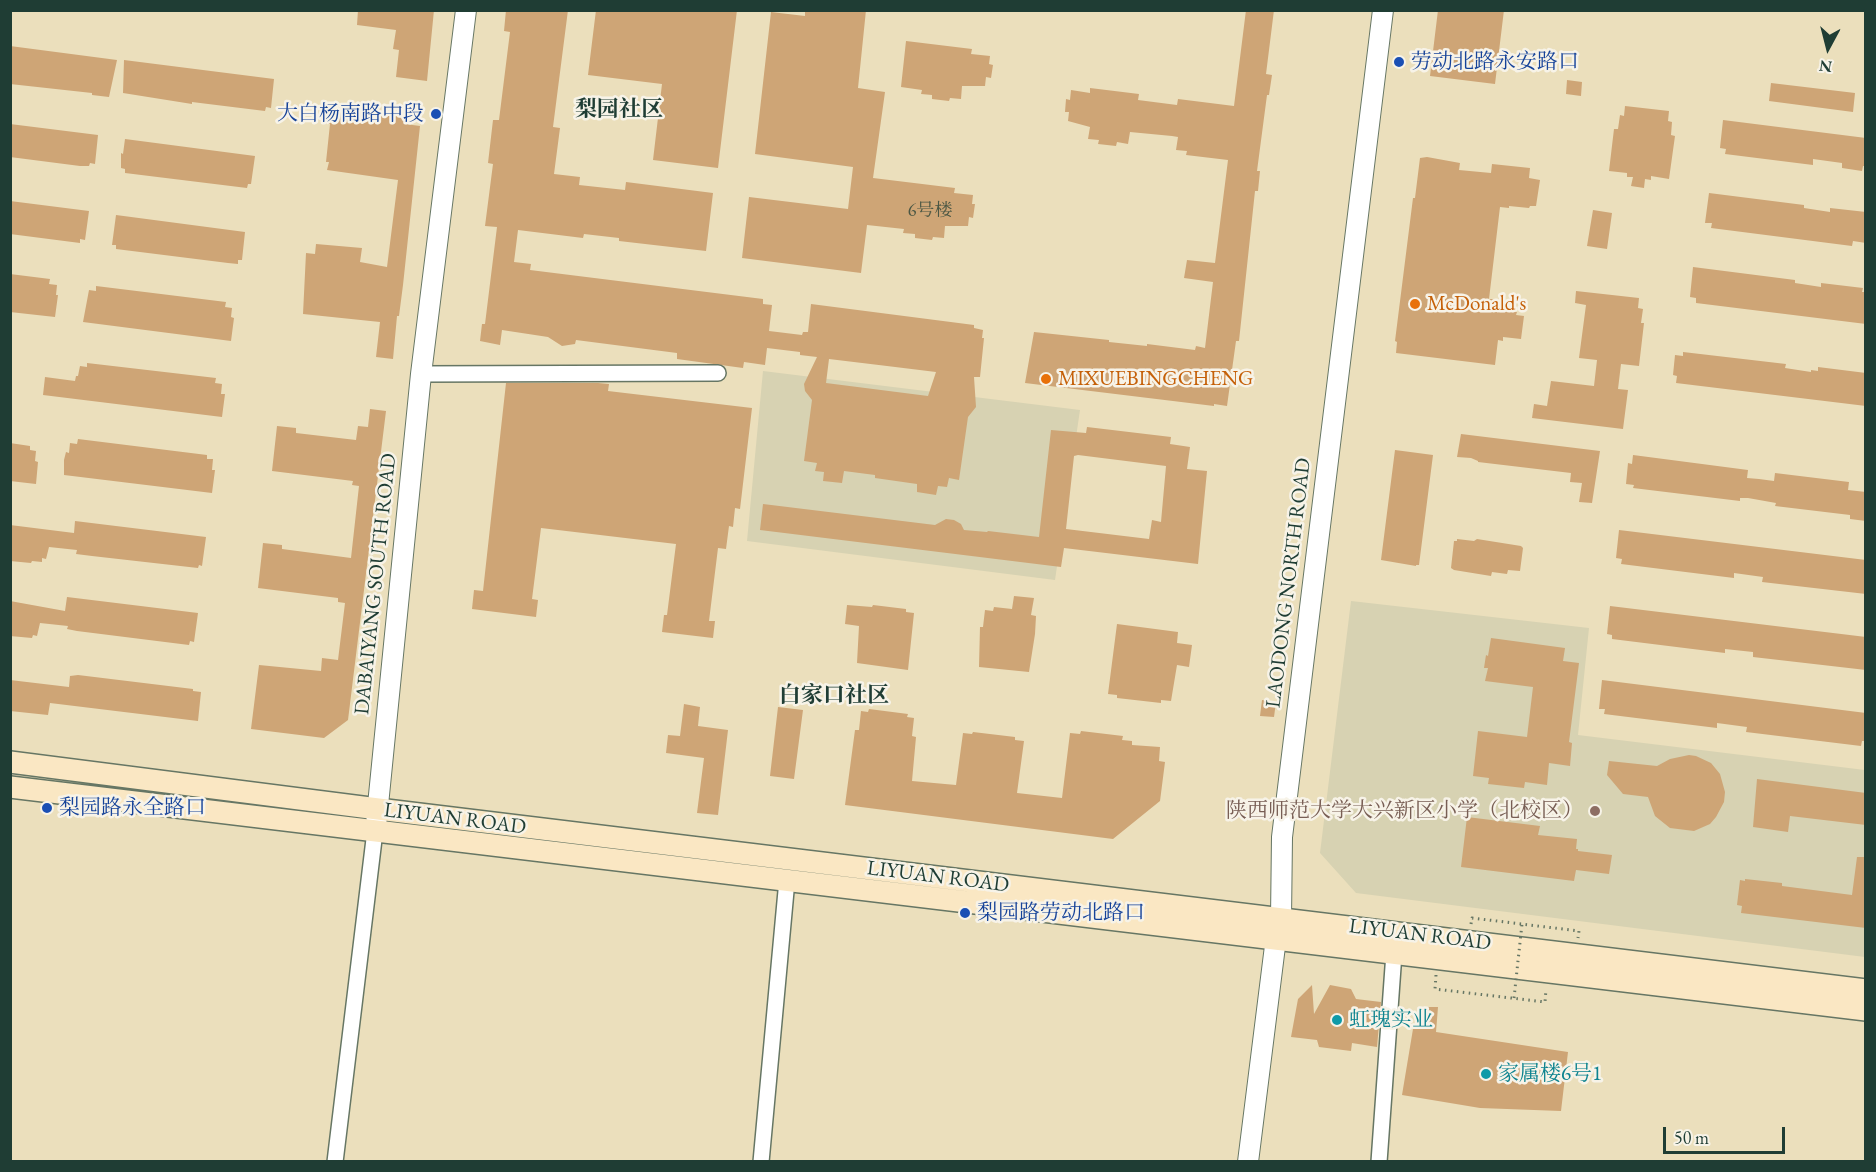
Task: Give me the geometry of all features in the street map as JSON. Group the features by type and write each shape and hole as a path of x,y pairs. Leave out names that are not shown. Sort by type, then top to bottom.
{"main road":[{"name":"LIYUAN ROAD","path":"10,762 1278,928 1394,953 1866,1010"},
{"name":"LIYUAN ROAD","path":"10,787 787,880 1278,928 1866,990"}],"street":[{"name":"DABAIYANG SOUTH ROAD","path":"335,1161 378,809 421,374 466,10"},
{"name":"LAODONG NORTH ROAD","path":"1248,1161 1278,928 1282,837 1383,10"},
{"path":"421,374 718,373"},
{"path":"761,1161 787,880"},
{"path":"1379,1161 1394,953"}],"path":[{"path":"1472,918 1578,931"},
{"path":"1514,998 1522,924"},
{"path":"1435,988 1545,1002"}],"shaded area":[{"path":"763,371 1080,410 1055,580 747,541"},
{"name":"陕西师范大学大兴新区小学（北校区）","path":"1351,601 1589,628 1578,735 1865,770 1865,957 1356,893 1320,853"}],"building":[{"path":"358,10 434,10 427,81 396,77 399,50 393,49 396,30 357,25"},
{"path":"506,10 568,10 553,127 560,128 554,174 580,177 579,185 625,190 626,182 713,193 706,251 619,241 619,238 584,234 583,238 518,230 514,262 531,264 530,270 763,299 763,304 772,305 769,331 802,335 803,332 808,332 811,304 974,325 974,328 983,330 982,338 984,338 980,377 974,377 976,407 968,417 959,480 949,478 947,487 938,486 936,495 917,492 917,484 844,471 842,483 823,481 824,472 815,471 817,463 804,461 812,400 805,391 804,384 817,357 800,355 800,352 767,348 765,365 744,362 743,368 677,359 677,353 576,340 575,344 562,346 548,337 502,330 500,345 480,341 482,324 485,324 497,227 485,226 493,164 488,163 493,120 499,120 510,32 504,31","holes":["829,359 936,372 928,396 826,383"]},
{"path":"596,10 737,10 718,168 653,160 662,84 588,75"},
{"path":"805,10 866,10 858,88 885,92 873,178 955,188 954,193 973,195 972,204 975,204 973,218 969,217 968,226 945,226 944,238 933,237 932,240 915,238 915,234 903,233 904,229 867,225 861,273 742,258 749,197 848,209 853,167 755,154 771,12 805,16"},
{"path":"1246,10 1274,10 1266,74 1272,75 1269,95 1267,95 1257,171 1260,171 1258,191 1255,191 1239,341 1236,341 1227,406 1025,383 1034,332 1147,346 1147,344 1195,350 1196,346 1205,348 1213,282 1184,278 1187,260 1215,263 1228,160 1186,155 1187,151 1176,150 1178,137 1172,136 1130,132 1128,144 1117,142 1116,146 1098,144 1099,140 1088,139 1090,127 1068,121 1069,112 1065,112 1066,99 1070,100 1071,90 1090,93 1090,88 1139,94 1138,100 1177,105 1178,99 1234,106"},
{"path":"1438,10 1504,10 1495,84 1430,76"},
{"path":"906,41 972,49 971,54 990,56 989,64 993,65 991,78 986,77 985,86 962,86 961,99 950,98 949,101 932,99 932,95 921,94 922,90 901,87"},
{"path":"10,46 117,60 109,97 10,84"},
{"path":"124,60 274,79 271,108 266,107 265,111 192,102 192,104 123,93"},
{"path":"1567,80 1582,82 1581,96 1566,94"},
{"path":"1771,83 1855,93 1853,112 1769,101"},
{"path":"1625,106 1669,111 1668,121 1672,122 1671,135 1675,136 1669,179 1651,176 1651,180 1645,179 1644,188 1631,186 1633,177 1627,177 1627,173 1609,171 1614,129 1618,129 1620,115 1624,116"},
{"path":"343,107 405,117 405,124 420,126 393,359 376,357 380,322 303,314 306,253 315,254 316,244 362,248 360,262 387,267 398,180 327,170 330,124 326,124 328,111 342,113"},
{"path":"1723,120 1866,138 1866,166 1863,166 1862,171 1842,168 1842,163 1813,159 1813,165 1725,154 1726,149 1720,148"},
{"path":"10,124 98,135 95,164 80,166 10,157"},
{"path":"125,139 255,156 251,184 248,184 247,188 125,173 125,169 121,168 121,153 123,154"},
{"path":"1427,157 1460,163 1459,170 1491,173 1492,164 1530,168 1529,178 1540,180 1536,206 1529,208 1500,207 1489,299 1502,303 1501,310 1517,312 1516,315 1524,316 1521,339 1503,337 1503,341 1498,340 1495,365 1396,353 1397,342 1395,341 1413,198 1415,198 1420,158"},
{"path":"1709,193 1804,205 1804,208 1830,212 1830,208 1866,212 1866,243 1853,241 1852,246 1711,228 1712,223 1705,223"},
{"path":"10,201 89,211 85,240 80,239 80,243 10,234"},
{"path":"1593,210 1612,213 1607,249 1587,246"},
{"path":"116,215 245,232 242,260 238,260 238,264 116,249 116,245 112,245"},
{"path":"1693,267 1795,280 1795,283 1821,287 1821,283 1863,288 1862,292 1866,292 1866,324 1696,303 1696,298 1690,297"},
{"path":"10,274 50,279 49,284 57,285 55,317 10,312"},
{"path":"96,286 226,302 225,307 232,308 231,317 234,318 231,341 83,322 89,290 96,291"},
{"path":"1576,291 1639,298 1638,308 1643,309 1641,323 1644,323 1639,366 1621,364 1618,389 1628,390 1623,429 1532,418 1534,404 1547,406 1551,381 1594,386 1597,360 1579,358 1586,305 1575,303"},
{"path":"1683,352 1786,364 1785,368 1811,372 1811,370 1818,371 1818,367 1866,373 1866,406 1676,383 1677,376 1673,375 1675,355 1683,356"},
{"path":"87,363 216,378 215,383 222,384 221,394 225,394 222,417 43,395 45,377 75,381 80,366 87,367"},
{"path":"506,383 609,384 608,391 752,408 740,509 735,508 733,527 729,526 726,549 718,548 709,621 715,621 713,638 662,632 664,615 667,615 676,544 541,528 532,599 538,600 536,617 472,609 474,590 483,591"},
{"path":"370,409 386,411 348,720 324,738 251,729 259,665 321,671 322,658 338,660 345,603 338,602 338,598 258,588 263,543 282,545 282,549 351,558 359,486 352,485 353,481 272,471 277,426 296,428 296,433 356,440 358,426 368,427"},
{"path":"1087,427 1171,437 1170,444 1190,447 1187,469 1207,471 1198,564 1064,548 1061,567 760,530 763,504 935,525 946,519 961,524 964,530 1039,537 1051,430 1086,433","holes":["1074,456 1166,466 1161,522 1152,520 1149,539 1066,529"]},
{"path":"1461,434 1600,451 1592,503 1579,502 1582,483 1570,482 1571,473 1478,462 1471,458 1457,457"},
{"path":"78,439 207,455 207,459 213,459 212,470 215,470 212,493 64,475 66,452 69,453 70,443 77,444"},
{"path":"10,443 30,446 30,450 36,451 35,461 38,462 36,484 10,481"},
{"path":"1395,450 1433,455 1419,565 1416,566 1381,560"},
{"path":"1633,455 1748,470 1747,478 1774,481 1775,473 1849,482 1848,490 1866,492 1866,521 1850,519 1850,515 1775,506 1776,503 1748,498 1740,498 1740,501 1633,488 1634,485 1626,484 1628,463 1632,464"},
{"path":"75,521 206,537 202,566 199,565 198,568 92,556 76,554 77,550 49,547 46,559 42,558 42,562 10,561 10,525 74,533"},
{"path":"1619,530 1866,560 1866,594 1762,582 1763,577 1734,573 1734,578 1621,564 1622,559 1616,558"},
{"path":"1457,539 1474,541 1477,539 1521,546 1523,548 1520,571 1508,570 1507,574 1492,572 1491,576 1454,570 1451,568 1454,541"},
{"path":"1014,596 1034,598 1031,615 1036,616 1035,634 1029,672 979,667 980,627 983,627 985,610 993,611 994,607 1012,609"},
{"path":"67,597 198,613 194,642 190,641 189,645 77,631 67,629 68,626 40,623 37,636 33,635 32,638 10,636 10,601 65,611"},
{"path":"847,605 872,607 873,605 906,609 906,612 914,613 908,670 857,663 859,626 845,624"},
{"path":"1610,606 1866,637 1866,670 1753,657 1753,652 1725,649 1725,653 1612,639 1612,635 1607,634"},
{"path":"1117,624 1178,632 1177,643 1192,645 1189,667 1177,665 1171,701 1161,700 1161,703 1117,698 1117,695 1108,694"},
{"path":"1491,638 1565,648 1563,661 1579,663 1569,742 1572,743 1570,766 1549,763 1547,785 1525,782 1524,788 1488,784 1489,778 1473,776 1478,731 1527,737 1533,687 1485,681 1488,668 1484,668"},
{"path":"78,675 193,689 193,691 201,692 198,721 50,703 48,715 10,711 10,680 69,687 70,676"},
{"path":"1602,680 1866,713 1866,741 1862,741 1861,746 1746,732 1747,727 1717,723 1717,728 1604,714 1605,709 1599,709"},
{"path":"1262,700 1276,702 1274,717 1260,716"},
{"path":"684,704 700,707 698,726 728,730 718,815 697,813 704,758 666,753 668,735 680,736"},
{"path":"778,707 803,710 794,779 770,776"},
{"path":"869,709 908,714 907,717 914,718 912,736 916,737 912,781 956,785 963,733 972,734 973,732 1015,737 1015,740 1024,741 1017,793 1062,798 1070,733 1080,734 1081,731 1123,736 1122,740 1132,741 1132,745 1160,747 1159,761 1165,762 1160,801 1113,839 845,805 855,730 859,730 861,711 868,712"},
{"path":"1689,755 1711,763 1720,774 1725,792 1724,802 1716,817 1710,824 1694,831 1670,828 1655,816 1648,797 1623,794 1607,775 1609,761 1657,766 1670,759"},
{"path":"1757,779 1866,793 1866,825 1790,816 1788,832 1753,827"},
{"path":"1467,817 1540,826 1538,835 1577,839 1576,849 1578,851 1612,855 1609,874 1576,870 1574,881 1461,867"},
{"path":"1857,857 1866,857 1866,928 1741,913 1742,906 1737,905 1740,880 1745,881 1745,879 1852,895"},
{"name":"虹瑰实业","path":"1312,985 1314,1014 1330,985 1351,989 1356,999 1381,1002 1377,1047 1352,1043 1351,1051 1319,1047 1317,1040 1291,1037 1298,999"},
{"name":"家属楼6号1","path":"1423,1007 1438,1007 1436,1032 1568,1052 1561,1111 1480,1108 1402,1095 1413,1029"}],"place":[{"name":"劳动北路永安路口","path":"1399,62"},
{"name":"大白杨南路中段","path":"436,114"},
{"name":"McDonald's","path":"1415,304"},
{"name":"MIXUEBINGCHENG","path":"1046,379"},
{"name":"梨园路永全路口","path":"47,808"},
{"name":"陕西师范大学大兴新区小学（北校区）","path":"1595,811"},
{"name":"梨园路劳动北路口","path":"965,913"},
{"name":"虹瑰实业","path":"1337,1020"},
{"name":"家属楼6号1","path":"1486,1074"}],"district":[{"name":"梨园社区","path":"619,110"},
{"name":"白家口社区","path":"834,696"}]}
